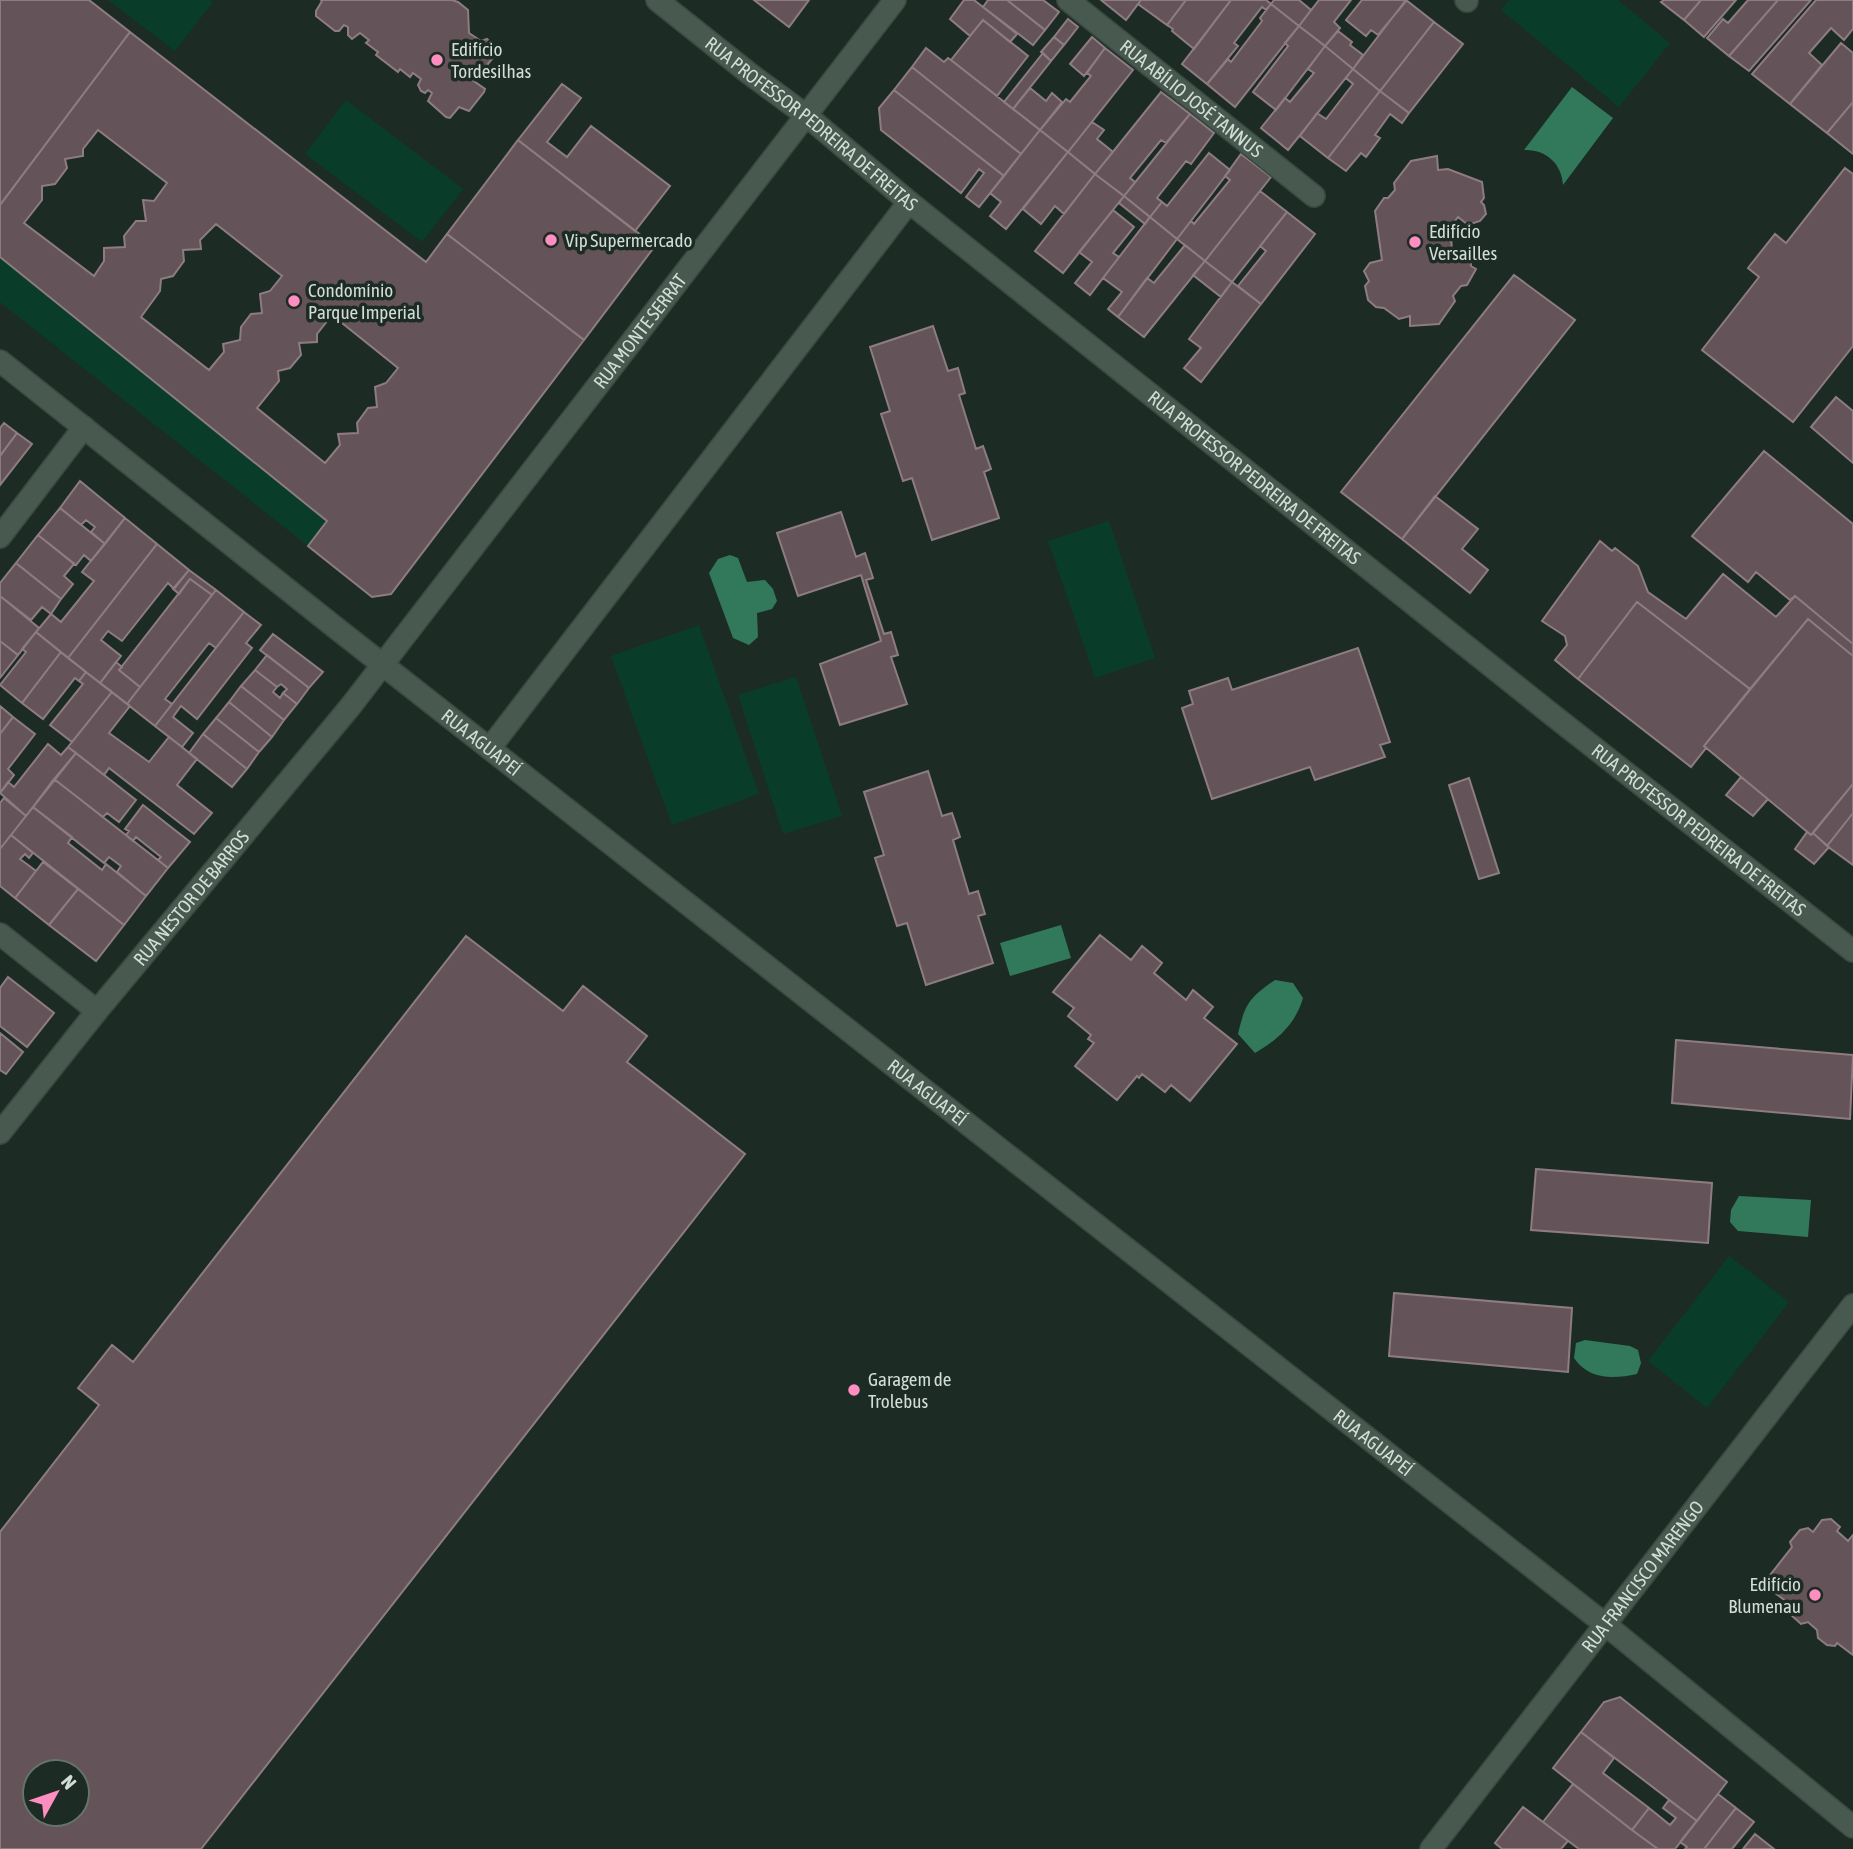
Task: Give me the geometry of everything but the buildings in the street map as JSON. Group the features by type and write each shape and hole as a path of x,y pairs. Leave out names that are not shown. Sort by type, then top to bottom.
{"street":[{"name":"RUA PROFESSOR PEDREIRA DE FREITAS","path":"657,0 807,116 909,202 1853,951"},
{"name":"RUA MONTE SERRAT","path":"383,664 895,0"},
{"name":"RUA ABÍLIO JOSÉ TANNUS","path":"1068,0 1314,196"},
{"path":"490,748 909,202"},
{"name":"RUA AGUAPEÍ","path":"0,361 1606,1625 1853,1827"},
{"path":"0,537 84,427"},
{"name":"RUA NESTOR DE BARROS","path":"0,1133 97,1011 350,708 383,664"},
{"path":"0,934 97,1011"},
{"name":"RUA FRANCISCO MARENGO","path":"1431,1849 1853,1305"}],"shaded area":[{"path":"108,0 210,0 213,2 175,51"},
{"path":"1509,0 1618,0 1670,43 1619,107 1501,10"},
{"path":"1572,87 1613,118 1563,185 1560,171 1551,159 1539,152 1524,150"},
{"path":"346,100 463,189 422,242 305,154"},
{"path":"0,257 327,521 308,546 0,302"},
{"path":"1109,521 1155,658 1095,678 1048,541"},
{"path":"730,555 738,558 747,582 765,580 773,589 777,601 772,609 757,613 758,637 749,645 733,638 709,573 718,559"},
{"path":"699,625 759,794 672,825 611,656"},
{"path":"796,677 842,816 783,834 738,695"},
{"path":"1061,925 1071,958 1010,976 1000,943"},
{"path":"1275,980 1293,983 1303,998 1296,1015 1285,1030 1255,1053 1238,1034 1249,1002"},
{"path":"1739,1196 1811,1200 1808,1237 1738,1231 1730,1222 1731,1210"},
{"path":"1729,1256 1789,1302 1707,1408 1648,1361"},
{"path":"1585,1340 1630,1346 1638,1350 1641,1363 1637,1374 1610,1377 1587,1370 1574,1358 1576,1343"}],"place":[{"name":"Edifício Tordesilhas","path":"437,60"},
{"name":"Vip Supermercado","path":"551,240"},
{"name":"Edifício Versailles","path":"1415,242"},
{"name":"Condomínio Parque Imperial","path":"294,301"},
{"name":"Garagem de Trolebus","path":"854,1390"},
{"name":"Edifício Blumenau","path":"1815,1595"}]}
